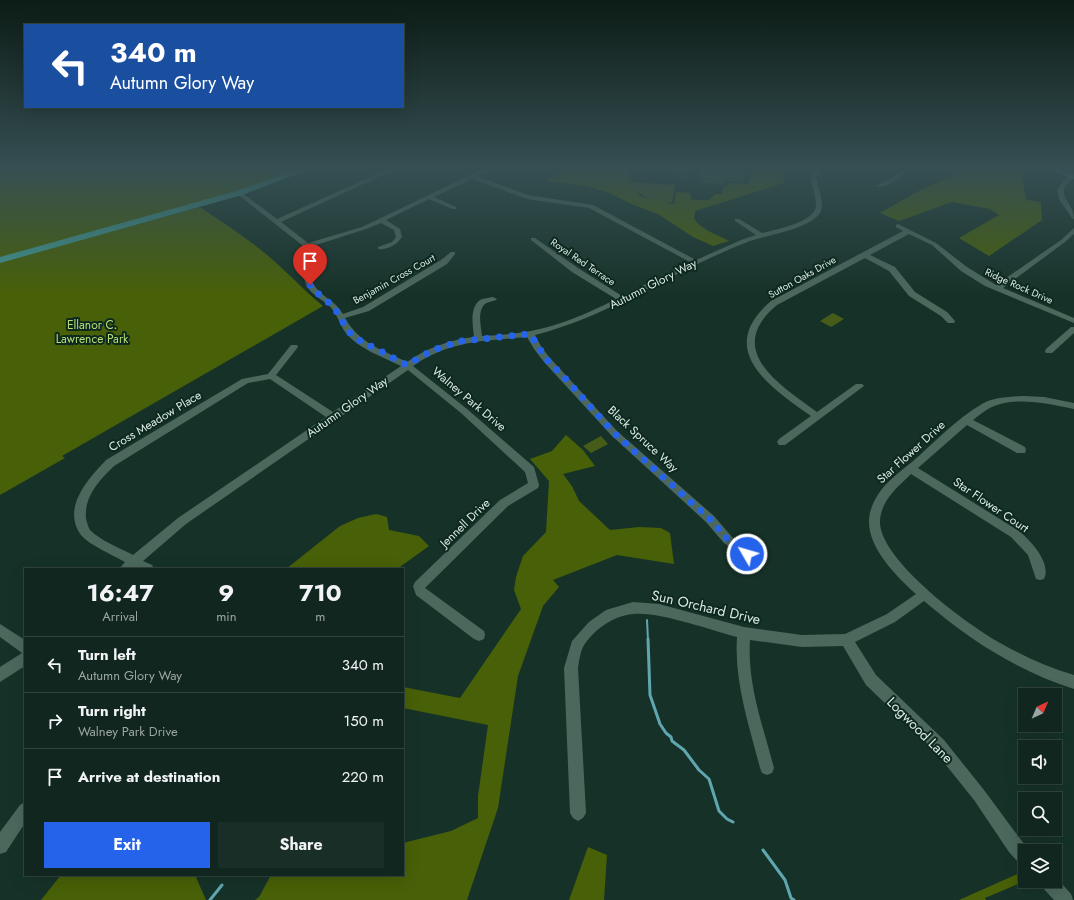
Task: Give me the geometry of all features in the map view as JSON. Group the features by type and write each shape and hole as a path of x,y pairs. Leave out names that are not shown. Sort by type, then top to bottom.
{"main road":[{"path":"0,260 177,211"}],"street":[{"path":"262,211 300,239 306,246 347,234 401,211"},
{"path":"277,222 301,211"},
{"path":"600,211 695,262"},
{"name":"Autumn Glory Way","path":"129,565 182,521 423,355 446,345 478,338 530,334 554,328 599,311 695,262 743,241 798,225 812,217 817,211"},
{"path":"380,248 394,244 399,237 397,229 381,220"},
{"path":"737,220 760,235"},
{"name":"Ridge Rock Drive","path":"898,226 934,244 970,273 997,288 1074,321"},
{"path":"997,288 1067,237 1074,230"},
{"name":"Sutton Oaks Drive","path":"817,416 780,390 761,370 751,348 752,327 761,313 774,304 909,231"},
{"name":"Royal Red Terrace","path":"533,239 575,270 622,300"},
{"name":"Walney Park Drive","path":"306,246 308,255 307,276 310,285 334,307 349,332 357,339 407,365 464,410 530,470 534,485"},
{"name":"Benjamin Cross Court","path":"341,317 366,308 444,262 453,253"},
{"path":"865,255 892,269 912,294 944,314 952,321"},
{"path":"478,338 476,320 479,308 483,302 492,299"},
{"path":"1049,351 1074,329"},
{"name":"Black Spruce Way","path":"530,334 547,360 614,433 710,519 728,540 747,554"},
{"path":"294,347 271,376 333,417"},
{"name":"Cross Meadow Place","path":"129,565 85,532 81,522 82,502 85,493 95,478 110,464 133,448 245,381 271,376"},
{"path":"782,442 859,386"},
{"name":"Star Flower Drive","path":"1074,406 1034,399 1003,400 986,406 966,420 881,497 876,508 874,521 877,537 886,554 898,569 957,621 996,648 1046,672 1074,682"},
{"path":"966,420 1021,450"},
{"name":"Star Flower Court","path":"911,469 1014,534 1025,543 1037,558 1040,575"},
{"name":"Jennell Drive","path":"479,635 420,591 418,586 504,503 534,485"},
{"path":"129,565 143,568"},
{"name":"Sun Orchard Drive","path":"578,813 571,668 577,645 593,626 610,614 633,608 659,610 744,634 802,641 846,640 891,618 925,594"},
{"path":"0,630 24,647"},
{"path":"744,634 742,653 748,691 767,768"},
{"name":"Logwood Lane","path":"846,640 871,680 900,710 939,745 979,795 1018,849"},
{"path":"0,675 24,659"},
{"path":"0,846 24,811"},
{"path":"1055,888 1066,900"}],"green space":[{"path":"0,211 169,211 0,258"},
{"name":"Ellanor C. Lawrence Park","path":"185,211 206,211 261,250 323,306 62,456 65,458 0,495 0,262"},
{"path":"650,211 695,211 694,219 697,223 729,241 713,246 693,237 658,214"},
{"path":"884,211 927,211 899,221 880,213"},
{"path":"993,211 1042,211 1042,220 989,256 959,238 999,215"},
{"path":"833,313 844,319 831,327 820,321"},
{"path":"566,435 583,450 595,466 563,474 572,486 579,501 610,530 639,527 661,528 670,533 674,564 617,555 553,580 559,587 543,606 518,676 498,808 467,900 255,900 259,897 270,876 404,876 404,843 451,831 478,818 478,796 488,725 404,708 404,687 460,698 521,609 514,590 516,577 523,556 546,532 549,481 530,459 552,451"},
{"path":"601,436 608,444 591,453 583,446"},
{"path":"376,514 387,517 389,530 419,536 429,546 398,568 287,568 340,526 358,518"},
{"path":"588,847 607,855 604,900 569,900"},
{"path":"1018,874 1018,884 985,898 986,900 959,900"},
{"path":"60,876 195,876 206,900 41,900"}],"waterway":[{"path":"647,620 648,640"},
{"path":"648,639 650,695 660,724 666,733 671,737 672,741 684,750 699,770 709,779 719,811 727,819 733,822"},
{"path":"763,850 785,880 791,898 794,900"},
{"path":"210,900 222,885"}],"route":[{"path":"310,285 334,307 349,332 357,339 367,346 407,365 433,350 461,341 478,338 530,334 538,349 547,360 614,433 710,519 728,540 747,554"}]}
